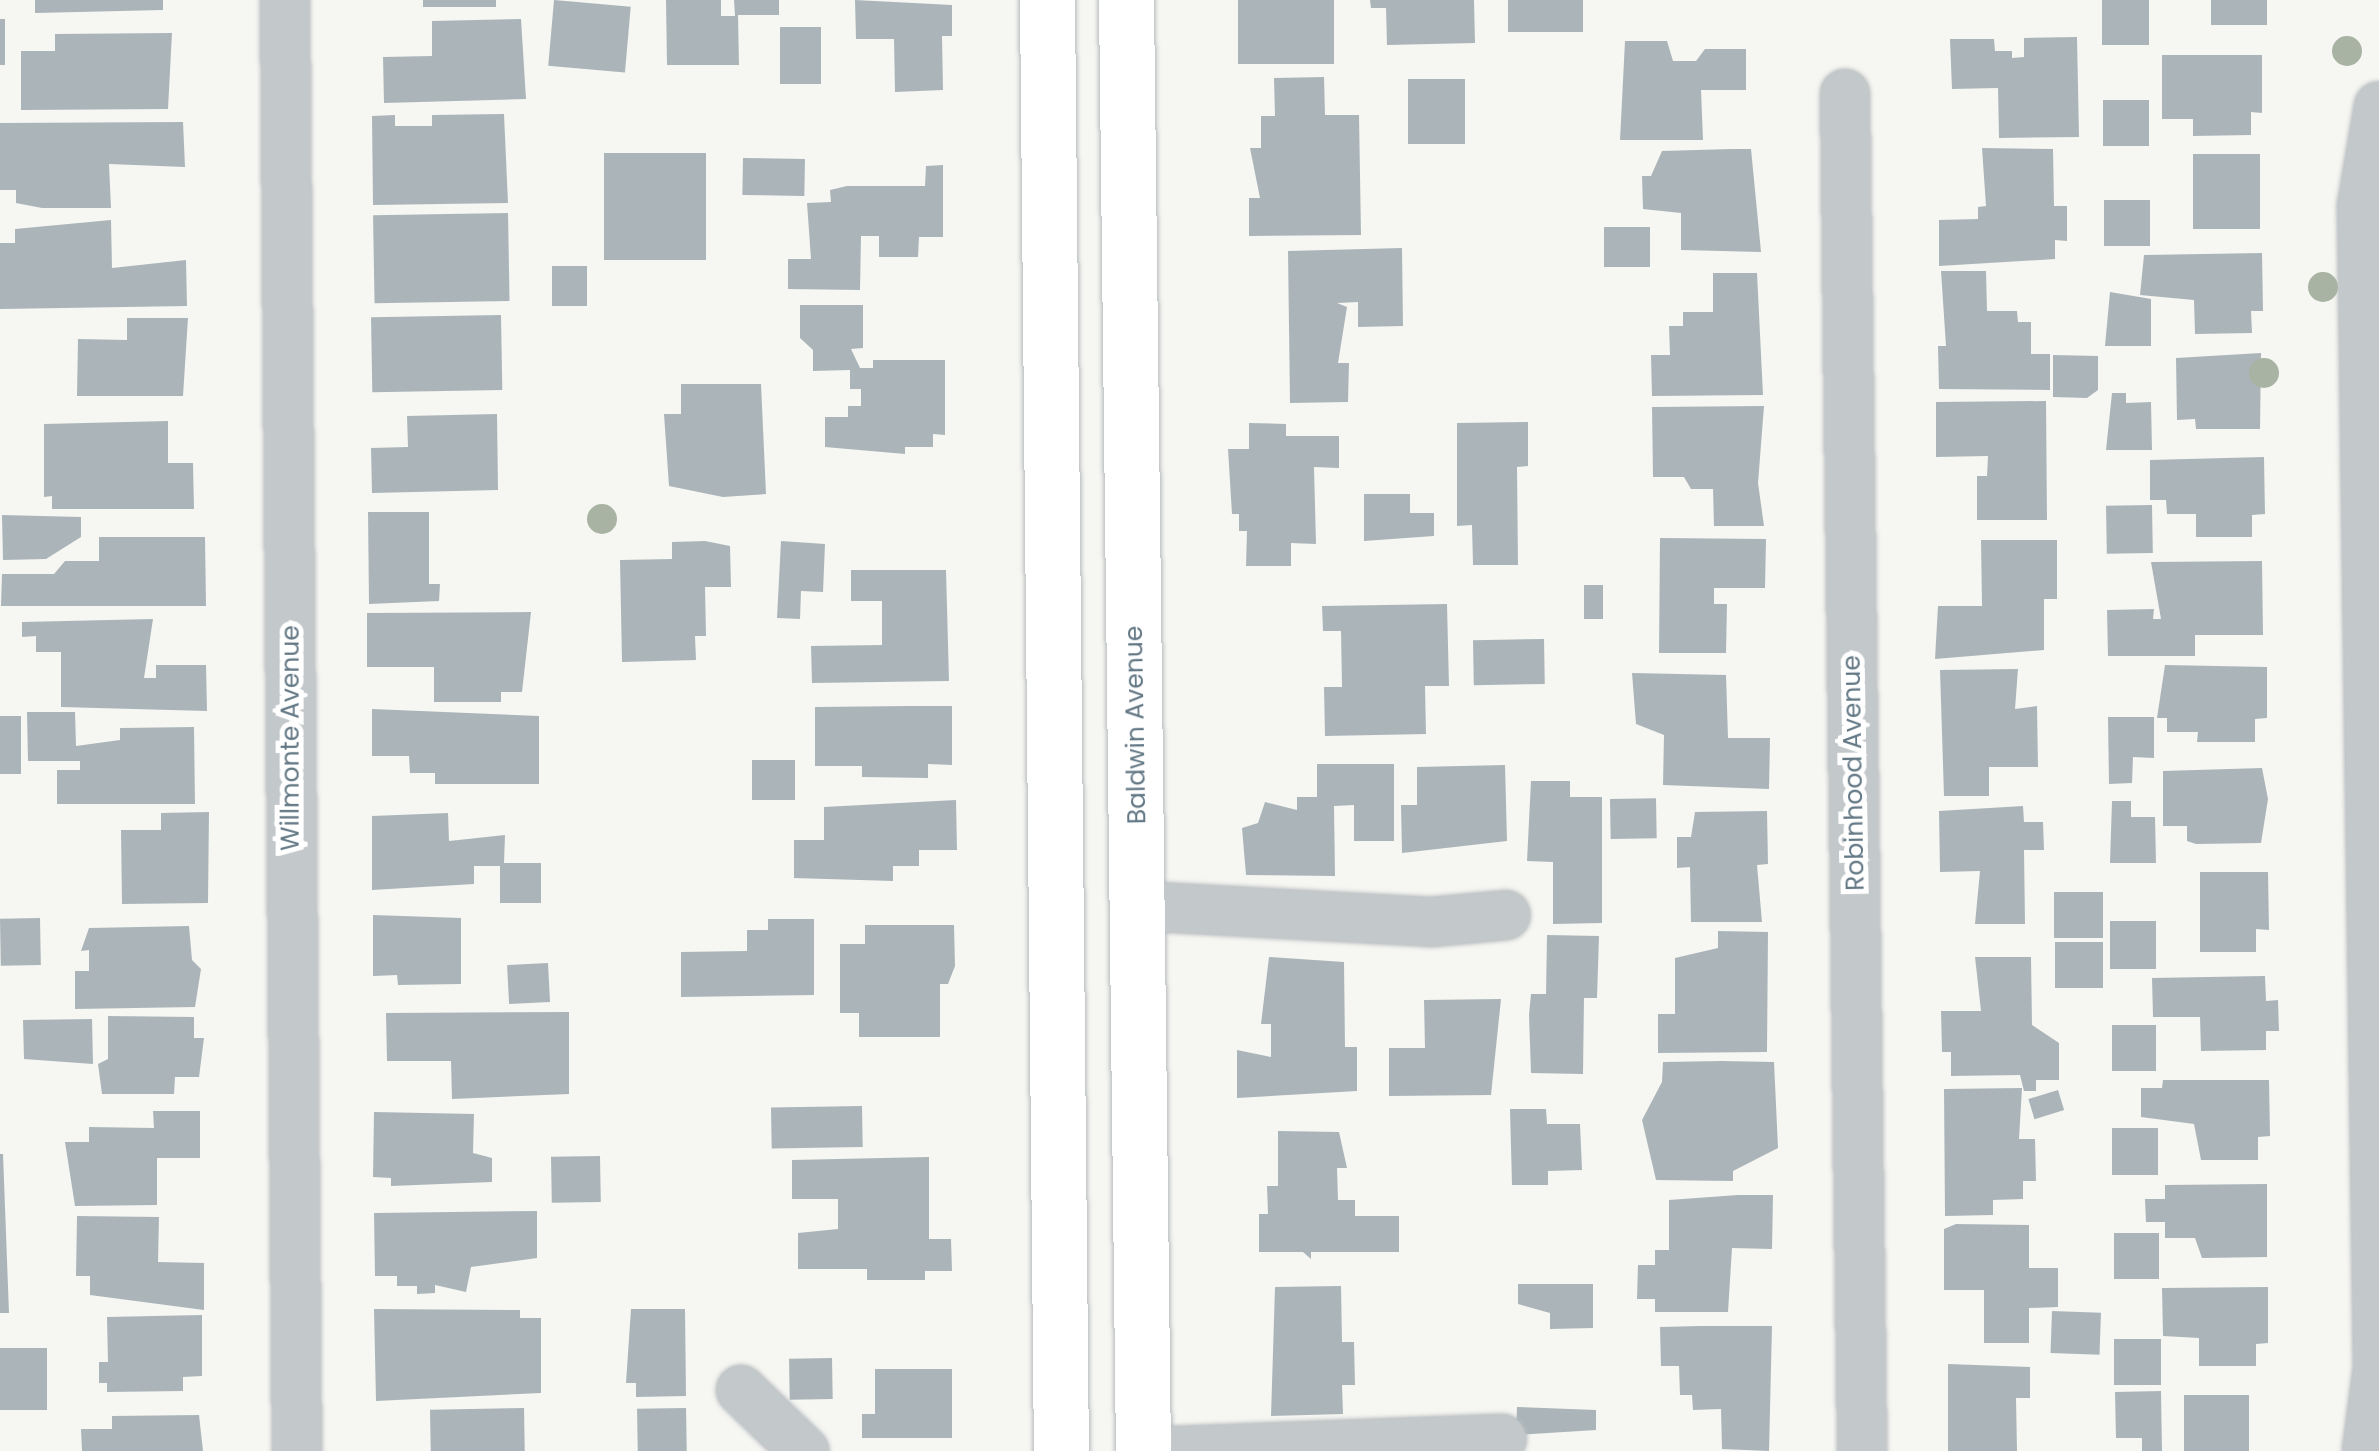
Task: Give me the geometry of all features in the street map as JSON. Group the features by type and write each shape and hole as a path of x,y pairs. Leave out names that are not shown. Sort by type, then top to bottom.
{"main road":[{"path":"1046,0 1061,1451"},
{"name":"Baldwin Avenue","path":"1126,0 1143,1451"},
{"path":"1056,905 1138,906"}],"street":[{"name":"Willmonte Avenue","path":"285,13 297,1451"},
{"name":"Robinhood Avenue","path":"1845,94 1862,1451"},
{"path":"2367,1451 2378,1368 2373,694 2362,206 2379,106"},
{"path":"1138,906 1431,922 1506,916"},
{"path":"741,1390 804,1451"},
{"path":"1171,1451 1502,1439"}],"building":[{"path":"35,0 163,0 163,10 35,13"},
{"path":"423,0 496,0 496,7 423,7"},
{"path":"554,0 631,7 625,72 548,66"},
{"path":"666,0 721,0 721,16 735,16 734,0 779,0 779,15 738,15 739,65 667,65"},
{"path":"855,0 952,5 952,36 942,36 943,90 895,92 894,39 856,39"},
{"path":"1238,0 1334,0 1334,64 1238,64"},
{"path":"1370,0 1474,0 1475,43 1387,45 1386,8 1371,8"},
{"path":"1508,0 1583,0 1583,32 1508,32"},
{"path":"2102,0 2149,0 2149,45 2102,45"},
{"path":"2211,0 2267,0 2267,25 2211,25"},
{"path":"0,19 5,19 5,65 0,65"},
{"path":"521,19 526,99 384,103 383,57 432,56 432,21"},
{"path":"780,27 821,27 821,84 780,84"},
{"path":"172,33 168,109 21,110 21,51 55,51 55,34"},
{"path":"2077,37 2079,137 1999,138 1998,88 1952,89 1950,39 1994,39 1995,51 2012,51 2012,58 2024,57 2024,38"},
{"path":"1625,41 1667,41 1673,61 1696,61 1705,49 1746,49 1746,90 1701,90 1703,140 1620,140"},
{"path":"2162,55 2262,55 2262,113 2251,112 2251,135 2193,136 2193,119 2162,119"},
{"path":"1324,77 1325,115 1359,115 1361,235 1249,236 1249,198 1260,198 1250,148 1261,148 1261,116 1275,116 1274,78"},
{"path":"1408,79 1465,79 1465,144 1408,144"},
{"path":"2103,100 2149,100 2149,146 2103,146"},
{"path":"504,114 508,203 373,205 372,116 395,115 395,126 432,126 432,115"},
{"path":"183,122 185,167 109,164 111,208 42,208 16,203 16,190 0,190 0,123"},
{"path":"1982,148 2053,149 2054,206 2067,206 2067,241 2055,240 2055,259 1939,266 1939,220 1978,219 1978,207 1986,206"},
{"path":"1751,149 1761,252 1681,250 1681,213 1643,209 1642,176 1651,176 1662,151"},
{"path":"604,153 706,153 706,260 604,260"},
{"path":"2193,154 2260,154 2260,229 2193,229"},
{"path":"743,158 805,159 804,196 742,195"},
{"path":"943,165 943,237 919,237 918,257 879,257 879,236 861,236 860,290 788,289 788,259 811,259 807,203 831,202 830,190 847,186 925,186 926,166"},
{"path":"2104,200 2150,200 2150,246 2104,246"},
{"path":"508,213 510,301 375,303 373,215"},
{"path":"111,220 112,268 186,260 187,306 0,309 0,243 15,243 15,229"},
{"path":"1604,227 1650,227 1650,267 1604,267"},
{"path":"1402,248 1403,326 1358,327 1358,302 1337,303 1347,307 1338,363 1349,363 1348,402 1290,403 1288,251"},
{"path":"2262,253 2263,311 2251,311 2252,333 2195,334 2194,300 2140,295 2144,255"},
{"path":"552,266 587,266 587,306 552,306"},
{"path":"1941,271 1986,271 1987,311 2017,311 2018,322 2031,322 2031,354 2050,354 2050,390 1939,389 1938,346 1946,346"},
{"path":"1713,273 1757,273 1763,395 1652,396 1651,355 1670,355 1669,326 1683,326 1683,312 1713,312"},
{"path":"2110,292 2151,299 2151,346 2105,346"},
{"path":"800,305 863,305 863,348 851,349 860,368 873,368 873,360 945,360 945,435 933,434 933,447 905,447 905,454 825,447 825,417 848,417 848,406 861,406 861,389 850,389 850,370 813,371 813,350 800,338"},
{"path":"501,315 502,390 372,392 371,317"},
{"path":"127,318 188,318 183,396 77,396 78,339 127,340"},
{"path":"2261,353 2260,429 2196,429 2195,419 2177,420 2176,358"},
{"path":"2053,355 2098,356 2098,390 2087,398 2053,397"},
{"path":"681,384 761,384 766,494 723,497 669,486 664,414 681,414"},
{"path":"2112,393 2126,393 2126,403 2151,402 2152,450 2106,450"},
{"path":"2046,401 2047,520 1977,520 1977,476 1987,476 1988,456 1936,457 1936,402"},
{"path":"1764,406 1758,483 1764,526 1714,526 1713,489 1691,489 1684,477 1653,477 1652,407"},
{"path":"497,414 498,490 372,493 371,448 408,447 407,416"},
{"path":"168,421 168,463 193,463 194,509 52,509 52,496 44,497 44,424"},
{"path":"1528,422 1528,466 1517,467 1518,565 1473,565 1472,525 1457,526 1457,423"},
{"path":"1249,423 1286,424 1286,436 1339,436 1339,468 1314,467 1316,544 1291,543 1291,566 1246,566 1247,531 1239,531 1239,514 1232,514 1228,449 1249,449"},
{"path":"2264,457 2265,514 2252,515 2252,537 2196,537 2196,514 2167,514 2166,500 2150,500 2150,460"},
{"path":"1364,494 1410,494 1410,513 1434,513 1434,536 1364,541"},
{"path":"2152,505 2153,553 2107,554 2106,506"},
{"path":"368,512 429,512 429,584 440,584 439,601 369,604"},
{"path":"2,515 81,517 81,537 46,559 3,560"},
{"path":"99,537 205,537 206,606 1,606 2,574 54,574 65,561 99,561"},
{"path":"1660,538 1766,539 1765,588 1714,588 1714,604 1727,604 1726,653 1659,653"},
{"path":"1981,540 2057,540 2057,599 2044,599 2044,650 1935,659 1938,606 1982,606"},
{"path":"705,541 730,546 731,587 705,587 706,636 695,636 696,660 622,662 620,560 672,559 672,542"},
{"path":"781,541 825,544 823,592 801,591 800,619 777,618"},
{"path":"2262,561 2263,635 2195,635 2195,656 2108,656 2107,610 2154,609 2153,619 2161,619 2151,562"},
{"path":"851,570 946,570 949,681 812,683 811,646 882,645 882,601 851,601"},
{"path":"1584,585 1603,585 1603,619 1584,619"},
{"path":"1447,604 1449,686 1425,686 1426,734 1325,736 1324,687 1342,687 1341,631 1323,631 1322,606"},
{"path":"531,612 522,692 501,692 501,702 434,702 434,667 367,667 367,613"},
{"path":"153,619 144,678 156,678 156,665 206,665 207,711 61,707 61,652 36,652 36,636 22,637 22,622"},
{"path":"1544,639 1545,684 1474,685 1473,640"},
{"path":"2165,665 2267,667 2267,718 2255,719 2255,742 2197,742 2198,732 2167,732 2167,718 2157,718"},
{"path":"2018,669 2015,709 2037,706 2038,767 1989,767 1989,796 1944,796 1940,670"},
{"path":"1632,673 1726,675 1728,738 1770,738 1769,789 1663,785 1664,735 1636,724"},
{"path":"952,706 952,765 928,764 928,778 862,777 862,766 815,766 815,707"},
{"path":"372,709 539,716 539,784 435,784 435,773 410,773 409,756 372,756"},
{"path":"27,712 75,712 76,746 120,740 120,728 194,727 195,804 57,804 57,770 80,770 80,761 28,761"},
{"path":"0,716 21,716 21,774 0,774"},
{"path":"2108,717 2154,717 2154,758 2133,757 2132,783 2109,784"},
{"path":"752,760 795,760 795,800 752,800"},
{"path":"1317,764 1394,764 1394,841 1354,841 1354,805 1334,806 1335,876 1246,875 1242,828 1258,823 1265,802 1297,810 1297,797 1317,797"},
{"path":"1505,765 1507,841 1402,853 1401,805 1417,805 1417,767"},
{"path":"2262,768 2268,799 2261,843 2196,844 2187,841 2187,826 2163,826 2163,771"},
{"path":"1531,781 1570,781 1570,797 1602,797 1602,923 1553,924 1553,862 1527,861"},
{"path":"1656,798 1657,838 1611,839 1610,799"},
{"path":"956,800 957,850 919,850 919,866 893,866 893,881 794,878 794,840 824,840 824,807"},
{"path":"2112,801 2131,801 2131,817 2155,817 2156,863 2110,863"},
{"path":"2023,806 2024,822 2043,822 2044,850 2024,850 2025,924 1975,924 1980,871 1940,872 1939,811"},
{"path":"1767,811 1768,864 1757,865 1762,922 1691,922 1690,867 1677,868 1677,837 1691,837 1695,812"},
{"path":"209,812 208,903 122,904 121,830 161,830 161,813"},
{"path":"448,813 449,841 505,835 504,863 541,863 541,903 500,903 500,866 474,866 474,884 372,890 372,816"},
{"path":"2200,872 2268,872 2269,930 2256,929 2256,952 2200,952"},
{"path":"2054,892 2103,892 2103,938 2054,938"},
{"path":"373,915 461,918 461,984 398,985 397,975 373,976"},
{"path":"40,918 41,965 1,966 0,919"},
{"path":"768,919 814,919 814,995 681,997 681,952 747,951 747,930 768,930"},
{"path":"2110,921 2156,921 2156,969 2110,969"},
{"path":"865,925 954,925 955,966 948,984 940,984 940,1037 859,1037 859,1013 840,1013 840,944 865,944"},
{"path":"189,926 192,960 201,969 195,1007 75,1009 75,971 89,971 89,950 81,951 89,928"},
{"path":"1718,931 1768,932 1767,1052 1658,1053 1658,1014 1675,1014 1675,958 1718,948"},
{"path":"1547,935 1599,936 1597,998 1584,998 1583,1074 1531,1073 1531,994 1546,994"},
{"path":"2055,942 2103,942 2103,988 2055,988"},
{"path":"1269,957 1344,962 1345,1047 1357,1047 1357,1091 1237,1098 1237,1050 1271,1057 1271,1024 1261,1024"},
{"path":"1975,957 2031,957 2032,1025 2059,1043 2059,1080 2036,1080 2036,1091 2024,1091 2020,1075 1951,1076 1951,1052 1942,1052 1941,1011 1981,1011"},
{"path":"548,963 550,1002 509,1004 507,965"},
{"path":"2265,976 2266,1001 2278,1000 2279,1031 2266,1031 2266,1050 2201,1051 2200,1017 2153,1017 2152,978"},
{"path":"1501,999 1491,1095 1389,1096 1389,1048 1425,1048 1424,1000"},
{"path":"569,1012 569,1094 452,1099 451,1061 387,1061 386,1013"},
{"path":"108,1016 194,1017 194,1038 204,1038 199,1077 175,1077 174,1094 102,1094 98,1064 108,1059"},
{"path":"92,1019 93,1064 24,1059 23,1020"},
{"path":"2112,1025 2156,1025 2156,1071 2112,1071"},
{"path":"1663,1062 1774,1062 1778,1148 1733,1171 1733,1181 1656,1180 1642,1120 1662,1082"},
{"path":"2163,1080 2269,1080 2270,1136 2258,1137 2258,1160 2201,1160 2194,1124 2141,1117 2141,1088 2162,1088"},
{"path":"2022,1088 2019,1139 2035,1139 2036,1181 2023,1181 2023,1199 1993,1200 1993,1215 1945,1216 1944,1089"},
{"path":"2058,1090 2064,1110 2034,1119 2028,1099"},
{"path":"862,1106 863,1147 772,1149 771,1108"},
{"path":"1510,1109 1546,1109 1547,1124 1580,1124 1582,1170 1548,1171 1548,1185 1512,1185"},
{"path":"153,1111 200,1111 200,1158 157,1158 157,1205 75,1206 65,1142 89,1142 89,1127 154,1128"},
{"path":"374,1112 474,1114 473,1153 492,1158 492,1182 391,1186 391,1178 373,1177"},
{"path":"2112,1128 2158,1128 2158,1175 2112,1175"},
{"path":"1278,1131 1339,1132 1347,1168 1337,1168 1338,1200 1355,1200 1355,1216 1399,1216 1399,1252 1311,1252 1311,1259 1303,1252 1259,1252 1259,1214 1268,1214 1267,1186 1278,1186"},
{"path":"3,1154 9,1313 0,1313"},
{"path":"600,1156 601,1202 552,1203 551,1157"},
{"path":"929,1157 929,1239 951,1239 952,1271 925,1271 925,1280 867,1280 867,1269 798,1269 798,1233 838,1229 838,1199 792,1199 792,1160"},
{"path":"2267,1184 2267,1257 2202,1258 2195,1238 2165,1238 2165,1222 2146,1222 2145,1199 2165,1199 2165,1185"},
{"path":"1773,1195 1772,1249 1732,1248 1728,1312 1655,1312 1655,1299 1637,1299 1638,1265 1655,1265 1655,1250 1669,1250 1669,1200"},
{"path":"537,1211 537,1258 471,1267 466,1292 435,1285 435,1293 417,1294 417,1286 397,1286 397,1276 375,1276 374,1213"},
{"path":"77,1216 159,1217 158,1262 204,1263 204,1310 90,1295 90,1276 76,1276"},
{"path":"1956,1224 2029,1225 2029,1268 2058,1268 2058,1307 2029,1308 2029,1343 1984,1343 1984,1290 1944,1290 1944,1229"},
{"path":"2114,1233 2159,1233 2159,1279 2114,1279"},
{"path":"1518,1284 1593,1284 1593,1328 1550,1329 1550,1313 1518,1304"},
{"path":"1341,1286 1342,1342 1354,1342 1355,1385 1342,1385 1343,1414 1271,1416 1275,1287"},
{"path":"2268,1287 2268,1343 2256,1344 2256,1366 2199,1366 2199,1338 2163,1336 2162,1288"},
{"path":"374,1309 520,1310 520,1318 541,1318 541,1393 376,1401"},
{"path":"631,1309 685,1309 686,1396 636,1397 636,1383 626,1383"},
{"path":"2052,1311 2101,1313 2100,1355 2051,1353"},
{"path":"202,1315 202,1376 183,1377 183,1391 107,1392 107,1383 99,1383 99,1362 108,1362 107,1317"},
{"path":"1772,1326 1769,1451 1722,1449 1721,1409 1693,1410 1692,1395 1680,1395 1679,1366 1661,1366 1660,1327"},
{"path":"2114,1339 2161,1339 2161,1385 2114,1385"},
{"path":"0,1348 47,1348 47,1410 0,1410"},
{"path":"832,1358 833,1399 790,1400 789,1359"},
{"path":"1948,1364 2030,1367 2030,1398 2016,1398 2017,1451 1948,1451"},
{"path":"875,1369 952,1369 952,1438 862,1438 862,1414 875,1414"},
{"path":"2161,1391 2162,1451 2142,1451 2142,1438 2116,1438 2115,1392"},
{"path":"2184,1395 2249,1395 2249,1451 2184,1451"},
{"path":"1517,1407 1596,1410 1596,1430 1516,1435"},
{"path":"524,1408 525,1451 431,1451 430,1410"},
{"path":"686,1408 687,1451 638,1451 637,1409"},
{"path":"199,1415 203,1451 82,1451 81,1429 112,1429 112,1416"}]}
